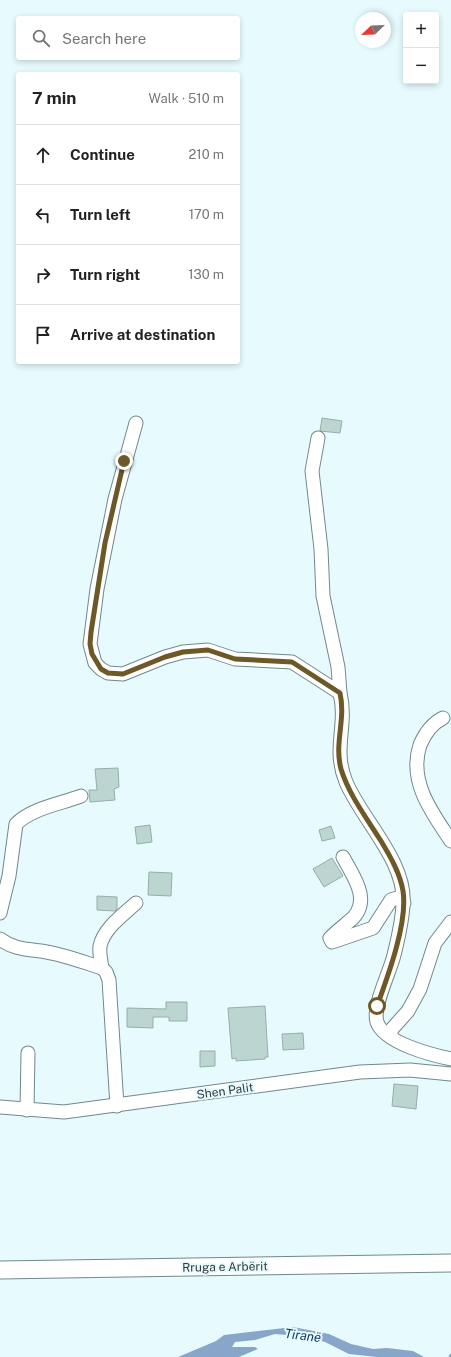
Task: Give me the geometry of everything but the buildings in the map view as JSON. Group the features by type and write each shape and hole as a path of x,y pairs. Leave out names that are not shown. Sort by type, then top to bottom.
{"main road":[{"name":"Rruga e Arbërit","path":"0,1270 451,1263"}],"street":[{"path":"136,423 115,499 97,589 90,644 95,662 101,669 108,673 123,674 165,657 183,652 208,650 235,659 292,662 340,693"},
{"path":"318,438 312,471 321,549 323,596 338,667 343,712 339,748 341,768 355,800 391,859 399,875 403,890 404,903 394,954 376,1014 380,1028 390,1036 414,1049 451,1059"},
{"path":"443,718 433,723 422,739 418,751 417,766 418,779 427,804 451,841"},
{"path":"0,913 9,876 16,824 22,818 35,812 81,796"},
{"path":"343,857 354,877 362,901 360,910 354,917 334,932 330,938 332,942 373,928 391,900 397,898 404,903"},
{"path":"102,968 100,947 103,937 111,926 136,903"},
{"path":"390,1036 392,1029 408,1011 420,989 435,943 451,922"},
{"path":"0,939 6,944 17,948 41,951 102,968 106,972 109,980 117,1106"},
{"path":"27,1110 28,1053"},
{"name":"Shen Palit","path":"0,1107 64,1112 360,1072 410,1070 451,1074"}],"water":[{"name":"Tiranë","path":"293,1327 329,1334 351,1344 373,1349 387,1348 413,1351 424,1357 377,1357 349,1354 325,1342 306,1337 275,1334 255,1340 235,1342 232,1347 255,1347 258,1349 239,1357 178,1357 216,1341 224,1335"}],"route":[{"path":"124,461 105,543 97,589 90,644 95,662 101,669 116,675 123,674 165,657 183,652 208,650 217,655 235,659 292,662 306,669 340,693 343,712 339,741 341,768 355,800 391,859 399,875 403,890 404,903 394,954 387,980 377,1006"}]}
